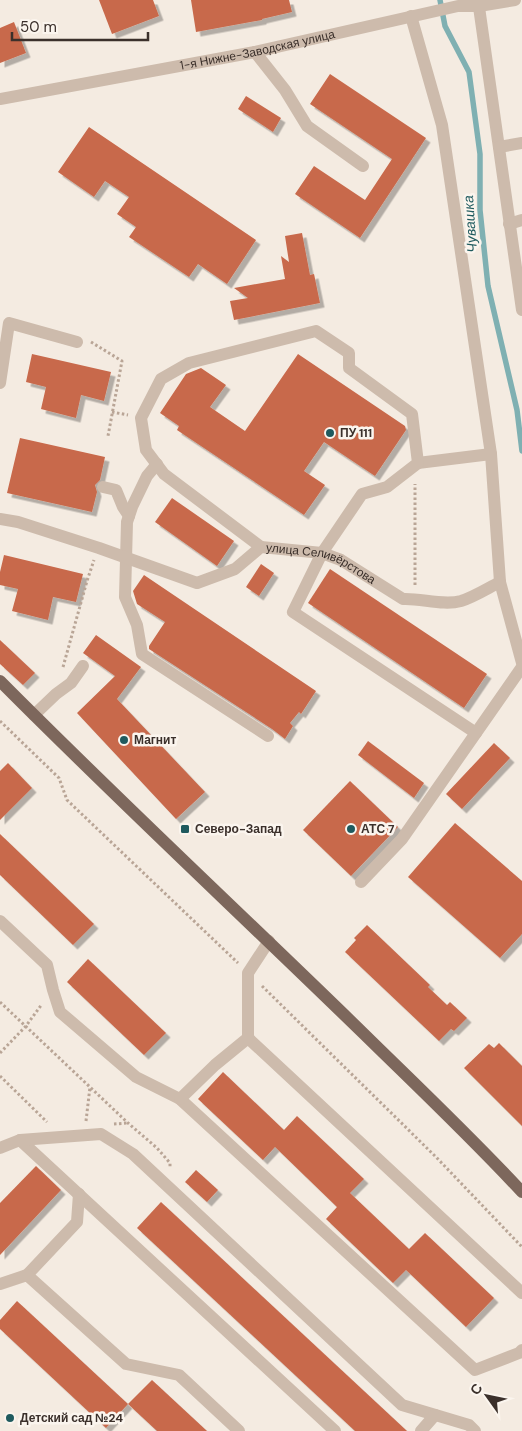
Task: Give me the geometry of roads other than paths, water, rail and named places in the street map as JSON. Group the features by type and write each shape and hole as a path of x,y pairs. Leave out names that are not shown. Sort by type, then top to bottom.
{"main road":[{"path":"0,682 98,780 488,1156 522,1192"}],"street":[{"name":"1-я Нижне-Заводская улица","path":"0,99 255,52 458,6 514,0"},
{"path":"479,3 509,224 518,260 522,310"},
{"path":"361,882 402,839 522,665 500,582 491,454 442,126 411,16"},
{"path":"255,52 285,90 307,126 364,166"},
{"path":"498,147 522,143"},
{"path":"509,224 522,220"},
{"path":"0,383 9,323 77,342"},
{"path":"261,547 164,474 146,450 141,418 161,379 189,363 316,331 349,353 349,368 412,414 418,463"},
{"path":"476,733 293,612 322,553 362,494 387,487 418,463 491,454"},
{"path":"157,464 147,476 127,522 125,597 137,625 142,654 268,736"},
{"path":"103,487 116,490 129,516"},
{"name":"улица Селивёрстова","path":"0,519 18,522 99,548 197,583 235,569 261,547 322,553 341,560 403,599 415,598 425,602 461,601 500,582"},
{"path":"34,715 56,694 71,684 83,666"},
{"path":"0,921 47,965 60,1012 136,1077 180,1099 474,1370 522,1350"},
{"path":"268,942 248,973 248,1038 522,1293"},
{"path":"180,1099 215,1065 248,1038"},
{"path":"0,1148 20,1140 101,1134 133,1154 402,1405 469,1425 475,1431"},
{"path":"20,1140 335,1431"},
{"path":"0,1284 27,1276 77,1222 79,1194"},
{"path":"27,1276 126,1364 179,1375 239,1431"},
{"path":"421,1431 436,1415"}],"waterway":[{"name":"Чувашка","path":"440,0 445,26 469,72 480,154 480,210 488,286 517,410 522,451"}],"place":[{"name":"ПУ 111","path":"330,433"},
{"name":"Магнит","path":"124,740"},
{"name":"Северо-Запад","path":"185,829"},
{"name":"АТС 7","path":"351,829"},
{"name":"Детский сад №24","path":"10,1418"}]}
